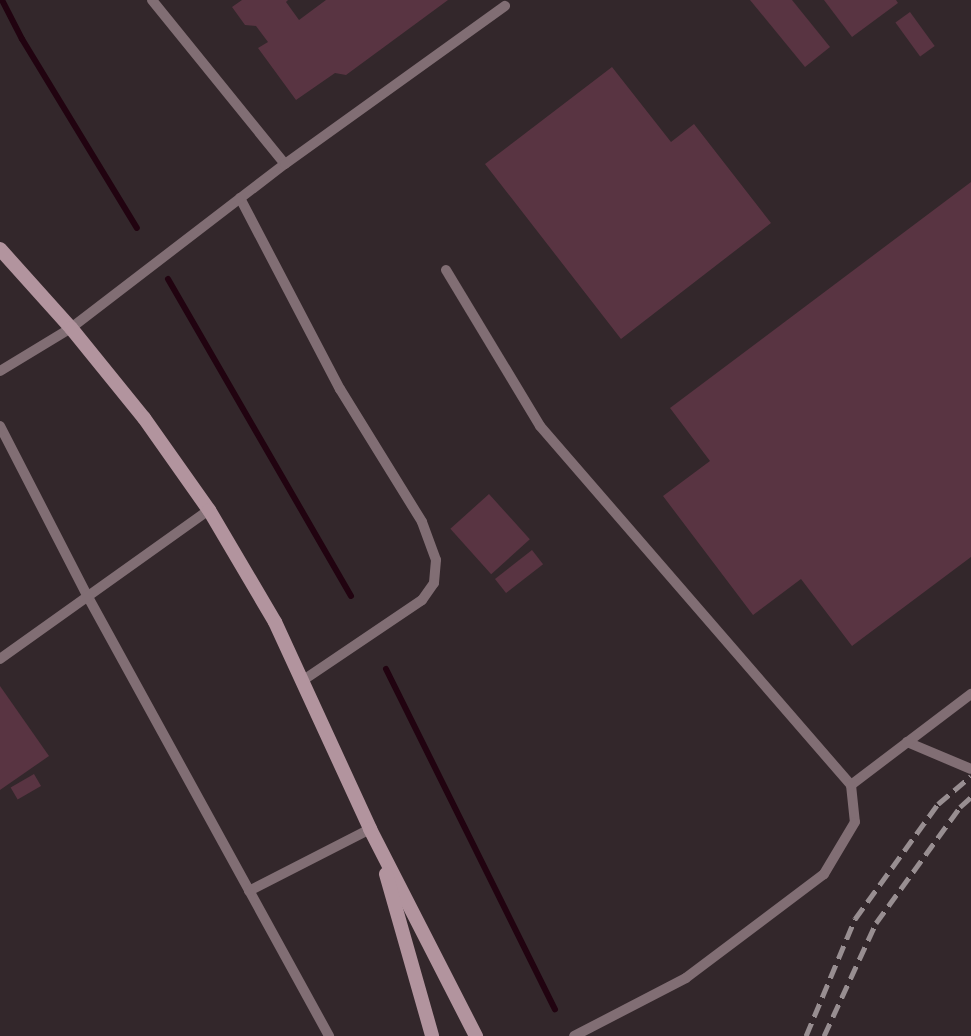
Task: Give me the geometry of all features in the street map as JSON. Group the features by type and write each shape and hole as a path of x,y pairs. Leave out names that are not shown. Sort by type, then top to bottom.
{"main road":[{"path":"0,249 71,328 144,418 209,509 275,622 374,835 476,1036"},
{"path":"374,835 432,1036"}],"lane":[{"path":"152,0 285,163"},
{"path":"0,372 71,328 285,163 505,6"},
{"path":"240,198 340,389 422,522 436,560 434,583 422,600 302,681"},
{"path":"446,270 540,426 851,785 855,822 824,874 686,978 573,1036"},
{"path":"0,426 88,597 329,1036"},
{"path":"0,659 209,509"},
{"path":"851,785 971,694"},
{"path":"907,742 971,769"},
{"path":"249,891 374,835"}],"building":[{"path":"242,0 288,0 286,2 299,20 326,0 448,0 346,75 335,73 296,100 258,48 268,42 256,26 245,25 232,7"},
{"path":"750,0 792,0 830,47 805,67"},
{"path":"824,0 896,0 898,3 852,37"},
{"path":"910,12 935,46 920,57 895,23"},
{"path":"612,67 671,142 694,124 771,223 621,339 485,164"},
{"path":"971,182 971,557 852,646 801,579 753,615 663,496 710,461 670,408"},
{"path":"489,494 530,539 491,574 450,529"},
{"path":"532,550 543,564 506,593 495,579"},
{"path":"0,686 49,756 0,790"},
{"path":"34,774 41,786 18,800 11,788"}],"waterway":[{"path":"2,0 22,39 137,228"},
{"path":"168,279 351,596"},
{"path":"386,669 555,1009"}],"railway":[{"path":"806,1036 855,919 938,804 971,776"},
{"path":"824,1036 876,923 960,807 971,797"}]}
